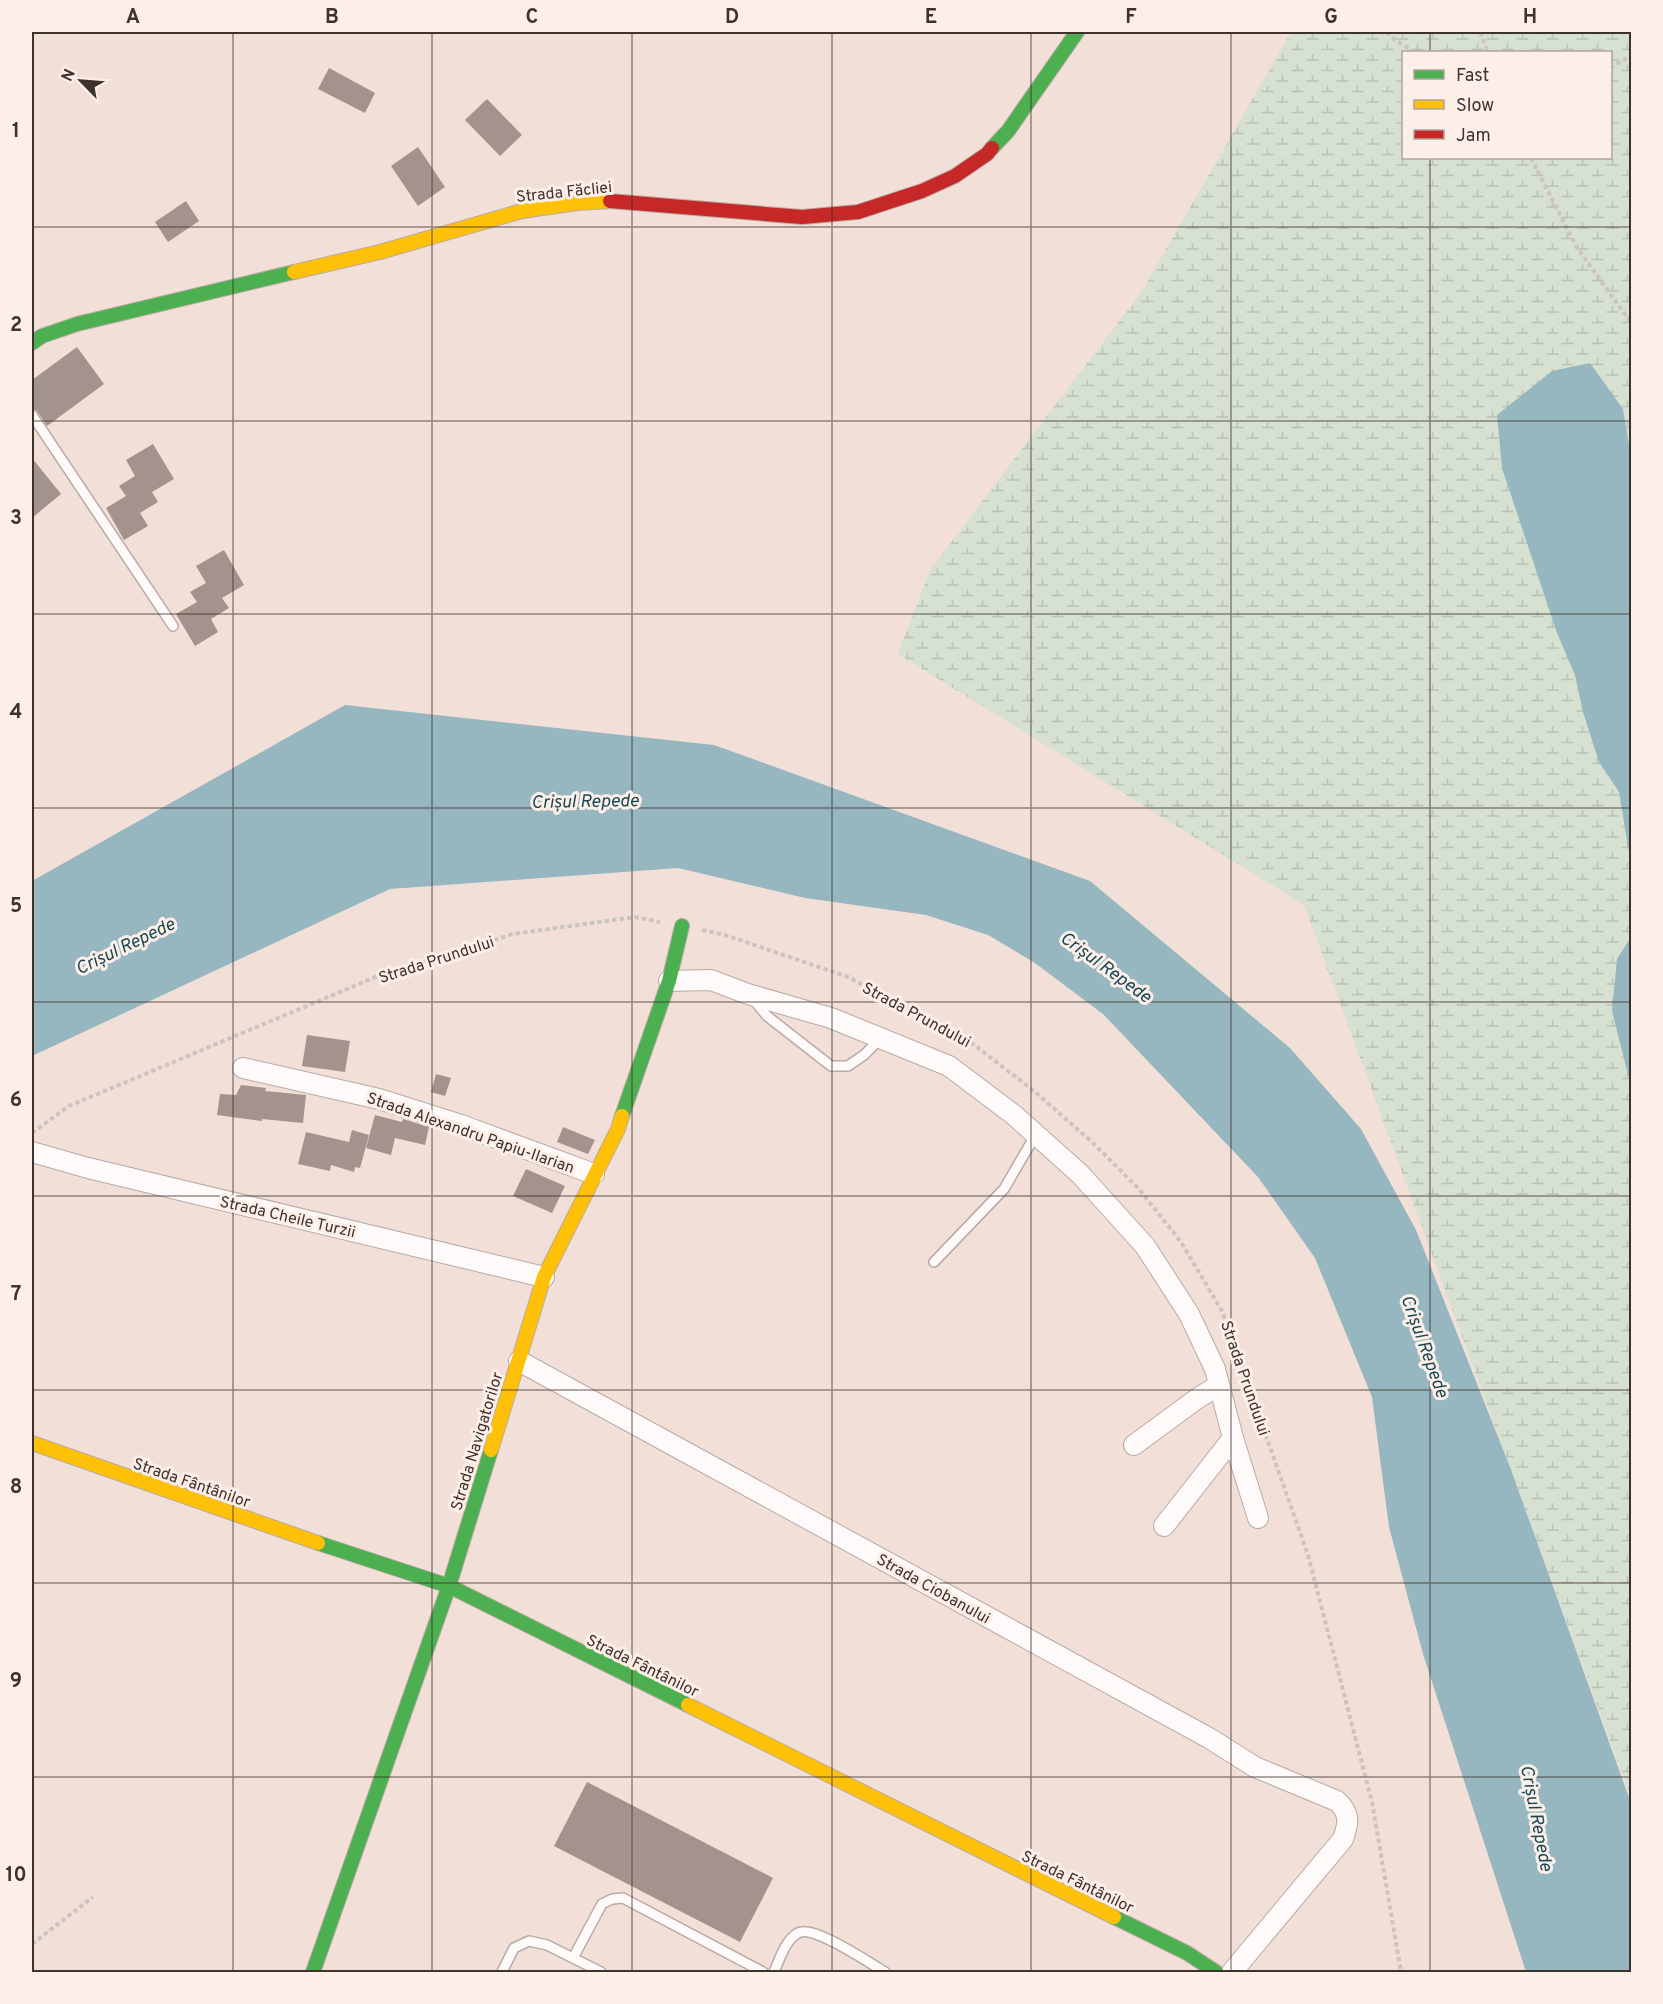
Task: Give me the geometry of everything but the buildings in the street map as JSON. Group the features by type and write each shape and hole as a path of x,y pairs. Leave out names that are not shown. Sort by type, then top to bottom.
{"street":[{"name":"Strada Făcliei","path":"32,343 42,336 76,324 381,252 522,211 577,203 618,201 802,217 858,212 922,191 956,176 987,154 1008,131 1077,32"},
{"name":"Strada Navigatorilor","path":"313,1972 449,1586 544,1277 618,1129 669,981 682,926"},
{"name":"Strada Prundului","path":"669,981 711,980 748,994 831,1018 949,1066 1014,1115 1080,1174 1145,1246 1189,1314 1215,1370 1258,1518"},
{"name":"Strada Alexandru Papiu-Ilarian","path":"243,1068 379,1099 461,1125 594,1174"},
{"name":"Strada Cheile Turzii","path":"32,1152 88,1168 544,1277"},
{"name":"Strada Ciobanului","path":"519,1361 1209,1738 1255,1767 1337,1802 1347,1814 1348,1825 1343,1839 1232,1972"},
{"path":"1134,1445 1219,1385"},
{"path":"1164,1526 1233,1438"},
{"name":"Strada Fântânilor","path":"32,1443 275,1529 449,1586 1176,1948 1216,1972"}],"lane":[{"path":"32,416 173,626"},
{"path":"748,994 767,1016 831,1066 848,1066 864,1055 881,1038"},
{"path":"934,1262 1004,1189 1036,1134"},
{"path":"573,1958 602,1904 612,1899 623,1898 763,1972"},
{"path":"774,1972 787,1944 798,1933 808,1931 885,1972"},
{"path":"502,1972 514,1948 529,1941 547,1945 601,1972"}],"path":[{"path":"1387,32 1412,51"},
{"path":"1480,32 1488,51"},
{"path":"1612,67 1632,55"},
{"path":"1532,159 1576,246 1632,324"},
{"name":"Strada Prundului","path":"32,1133 69,1106 378,976 513,934 635,917 725,935 848,976 973,1044 1034,1090 1092,1142 1139,1189 1181,1242 1222,1311 1308,1555 1372,1802 1401,1972"},
{"path":"32,1944 93,1897"}],"green space":[{"path":"1291,32 1631,32 1631,1798 1304,905 898,654 930,570 1142,291"}],"water":[{"path":"1590,363 1623,409 1631,457 1631,864 1619,792 1599,762 1583,712 1575,675 1557,633 1502,468 1497,415 1552,371"},
{"name":"Crișul Repede","path":"345,705 714,745 1090,881 1290,1048 1361,1129 1416,1230 1510,1467 1631,1803 1631,1972 1526,1972 1423,1654 1389,1527 1372,1397 1315,1258 1258,1177 1103,1014 1035,963 988,935 926,915 805,898 678,868 390,889 32,1056 32,881"},
{"path":"1631,937 1631,1086 1612,1011 1617,959"}],"traffic: fast":[{"path":"992,148 1008,131 1077,32"},
{"path":"32,343 42,336 77,324 294,272"},
{"path":"622,1116 669,981 682,926"},
{"path":"313,1972 449,1586 491,1450"},
{"path":"318,1543 449,1586 688,1705"},
{"path":"1114,1917 1187,1953 1216,1972"}],"traffic: slow":[{"path":"294,272 380,252 522,211 610,201"},
{"path":"491,1450 544,1277 618,1129 622,1116"},
{"path":"32,1443 318,1543"},
{"path":"688,1705 1114,1917"}],"traffic: jam":[{"path":"610,201 802,217 858,212 922,191 955,176 992,148"}]}
